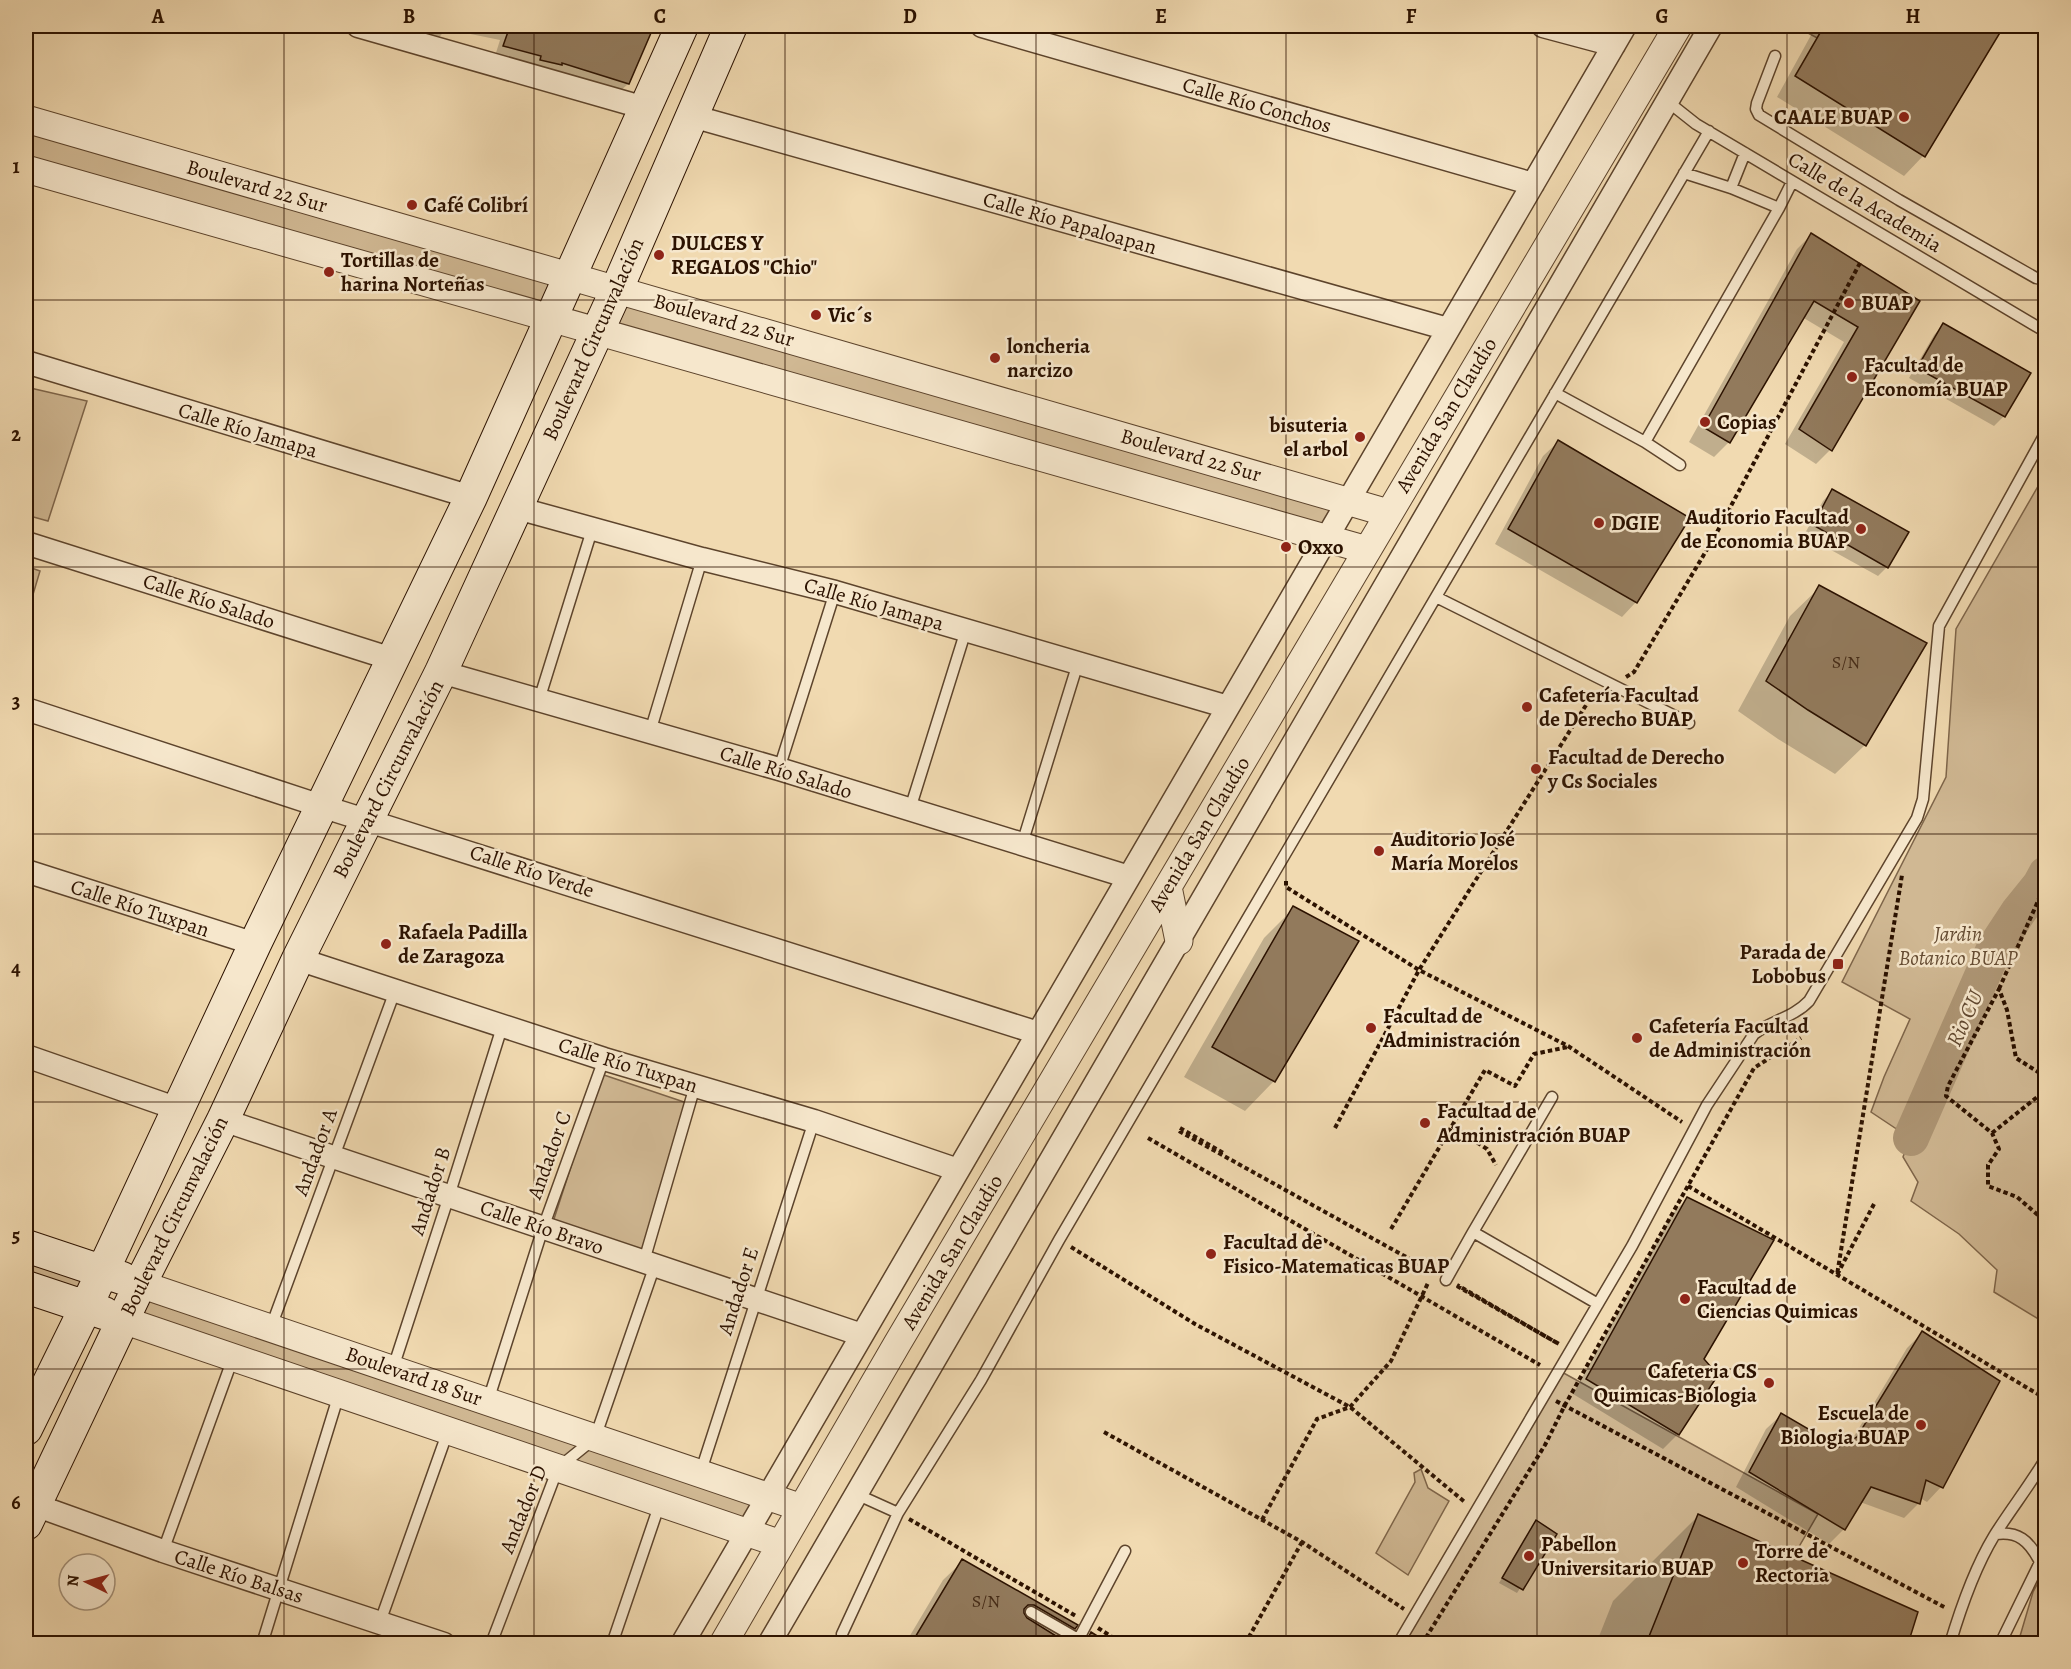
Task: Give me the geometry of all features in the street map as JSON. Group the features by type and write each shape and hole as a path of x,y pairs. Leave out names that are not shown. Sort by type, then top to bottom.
{"main road":[{"name":"Boulevard Circunvalación","path":"26,1428 86,1307 255,944 471,497 682,26"},
{"name":"Boulevard Circunvalación","path":"30,1515 140,1284 223,1120 298,959 441,672 617,289 731,26"},
{"name":"Boulevard 18 Sur","path":"26,1246 140,1284"},
{"name":"Boulevard 18 Sur","path":"26,1287 123,1320"}],"street":[{"path":"358,26 645,108"},
{"name":"Calle Río Conchos","path":"982,26 1533,184"},
{"path":"1543,26 1614,45"},
{"name":"Avenida San Claudio","path":"682,1644 1625,26"},
{"name":"Avenida San Claudio","path":"723,1644 1388,513 1678,26"},
{"name":"Avenida San Claudio","path":"770,1644 1711,26"},
{"name":"Calle Río Papaloapan","path":"692,116 1448,329"},
{"name":"Boulevard 22 Sur","path":"26,119 1388,513"},
{"name":"Boulevard 22 Sur","path":"26,169 1367,550"},
{"name":"Calle Río Jamapa","path":"26,362 471,497"},
{"path":"1140,485 1153,444"},
{"name":"Calle Río Jamapa","path":"517,508 702,560 835,591 1228,707"},
{"name":"Calle Río Salado","path":"26,543 392,659"},
{"name":"Calle Río Salado","path":"441,672 779,769 1129,877"},
{"name":"Calle Río Verde","path":"26,709 321,806 1038,1033"},
{"name":"Calle Río Tuxpan","path":"26,871 255,944"},
{"path":"1168,887 1179,940"},
{"name":"Calle Río Tuxpan","path":"298,959 503,1024 604,1059 814,1121 958,1170"},
{"path":"26,1056 178,1109"},
{"name":"Calle Río Bravo","path":"223,1120 862,1335"},
{"name":"Boulevard 18 Sur","path":"140,1284 802,1508"},
{"name":"Boulevard 18 Sur","path":"123,1320 781,1544"},
{"name":"Calle Río Balsas","path":"30,1515 163,1551 444,1644"}],"lane":[{"path":"1775,56 1757,103 1756,109 1759,115 2006,262 2036,278 2046,280"},
{"name":"Calle de la Academia","path":"1666,101 1696,124 2046,332"},
{"path":"843,1634 898,1514 981,1380 1059,1239 1709,131"},
{"path":"1731,188 1745,153"},
{"path":"1684,173 1731,188 1779,208"},
{"path":"1645,442 1792,182"},
{"path":"1555,393 1645,442 1680,465"},
{"path":"1398,1644 1632,1245 1707,1105 1754,1034 1798,1011 1809,1001 1917,818 1923,799 1939,626 1989,531 2046,432"},
{"path":"539,700 592,530"},
{"path":"650,732 702,560"},
{"path":"779,769 835,591"},
{"path":"1436,597 1689,723"},
{"path":"910,809 966,630"},
{"path":"1022,844 1078,663"},
{"name":"Andador A","path":"271,1328 395,991"},
{"name":"Andador B","path":"393,1368 503,1024"},
{"name":"Andador C","path":"488,1401 543,1228 604,1059"},
{"path":"595,1438 649,1263 695,1086"},
{"path":"1447,1279 1552,1097"},
{"name":"Andador E","path":"700,1474 814,1121"},
{"path":"1473,1232 1598,1304"},
{"path":"163,1551 232,1358"},
{"path":"262,1644 339,1394"},
{"path":"380,1622 448,1431"},
{"name":"Andador D","path":"491,1644 558,1468 595,1438"},
{"path":"1950,1644 1977,1567 2046,1458"},
{"path":"856,1494 898,1514"},
{"path":"612,1644 660,1503"},
{"path":"1996,1534 2015,1534 2025,1540 2039,1560"},
{"path":"2000,1644 2039,1560 2046,1550"},
{"path":"1031,1612 1077,1641 1125,1551"}],"path":[{"path":"1284,855 1286,887 1419,970 1568,1046 1712,1143"},
{"path":"1837,1275 1903,870"},
{"path":"2046,884 1999,989 1948,1086 1946,1096 1992,1133 1999,1149 1988,1165 1988,1186 2017,1197 2046,1222"},
{"path":"1999,989 2007,1010 2016,1058 2046,1077"},
{"path":"1422,1644 1545,1445 1565,1405 1754,1068 1801,1038"},
{"path":"1391,1229 1485,1070 1515,1086 1534,1054 1568,1046"},
{"path":"1992,1133 2046,1090"},
{"path":"1452,1126 1487,1149 1504,1179"},
{"path":"1179,1130 1560,1344"},
{"path":"1148,1138 1540,1365"},
{"path":"1688,1186 2046,1399"},
{"path":"1837,1275 1874,1204"},
{"path":"1059,1239 1195,1324 1350,1407 1476,1511"},
{"path":"1447,1279 1559,1344 1447,1279"},
{"path":"1262,1520 1317,1419 1350,1407 1391,1360 1428,1283"},
{"path":"1544,1395 1960,1616"},
{"path":"1104,1432 1302,1542 1405,1609 1413,1618"},
{"path":"898,1514 1124,1644"},
{"path":"1245,1644 1302,1542"}],"green space":[{"path":"1795,26 1847,26 1834,47"},
{"path":"26,119 573,277 555,315 26,168"},
{"path":"609,287 1348,501 1327,538 590,326"},
{"path":"26,387 87,401 48,521 26,515"},
{"name":"Jardin Botanico BUAP","path":"2045,474 2045,1323 1994,1292 1997,1270 1959,1234 1911,1201 1918,1182 1903,1157 1910,1138 1871,1112 1910,1019 1842,982 1946,777 1956,629"},
{"path":"26,566 40,571 26,618"},
{"path":"601,1074 690,1104 642,1252 553,1222"},
{"path":"26,1244 96,1268 78,1305 26,1288"},
{"path":"145,1284 768,1497 747,1532 127,1322"},
{"path":"1560,1371 1818,1514 1743,1643 1398,1644"},
{"path":"1421,1469 1428,1488 1449,1501 1408,1575 1376,1553 1415,1482 1414,1473"},
{"path":"2045,1570 2045,1643 2018,1643 2033,1592"}],"building":[{"path":"510,26 654,26 629,84 562,63 562,65 540,60 541,56 503,46"},
{"name":"CAALE BUAP","path":"1824,26 2004,26 1925,157 1795,76"},
{"name":"Facultad de Economía BUAP","path":"1811,233 1920,301 1832,451 1799,429 1858,327 1814,301 1730,443 1703,427"},
{"path":"1943,323 2031,373 2005,417 1917,368"},
{"name":"DGIE","path":"1558,440 1690,518 1637,603 1508,529"},
{"name":"Auditorio Facultad de Economia BUAP","path":"1832,489 1909,532 1888,568 1813,525"},
{"path":"1819,585 1927,643 1866,746 1766,681"},
{"path":"1293,906 1359,941 1275,1082 1212,1047"},
{"name":"Facultad de Ciencias Quimicas","path":"1687,1197 1774,1240 1704,1359 1718,1375 1679,1435 1586,1379"},
{"name":"Escuela de Biologia BUAP","path":"1922,1331 2000,1381 1943,1488 1926,1480 1920,1504 1871,1487 1845,1530 1749,1472 1781,1413 1839,1447 1857,1437"},
{"name":"Torre de Rectoria","path":"1698,1514 1918,1612 1908,1644 1646,1644"},
{"name":"Pabellon Universitario BUAP","path":"1536,1520 1557,1534 1523,1590 1502,1578"},
{"path":"962,1559 1078,1625 1075,1629 1034,1605 1028,1605 1024,1609 1027,1618 1069,1644 911,1644"},
{"path":"1091,1632 1110,1644 1085,1644"}],"waterway":[{"name":"Rio CU","path":"1911,1138 1994,949 2046,874"}],"place":[{"name":"CAALE BUAP","path":"1904,117"},
{"name":"Café Colibrí","path":"412,205"},
{"name":"DULCES Y REGALOS \"Chio\"","path":"659,255"},
{"name":"Tortillas de harina Norteñas","path":"329,272"},
{"name":"BUAP","path":"1849,303"},
{"name":"Vic´s","path":"816,315"},
{"name":"loncheria narcizo","path":"995,358"},
{"name":"Facultad de Economía BUAP","path":"1852,377"},
{"name":"Copias","path":"1705,422"},
{"name":"bisuteria el arbol","path":"1360,437"},
{"name":"DGIE","path":"1599,523"},
{"name":"Auditorio Facultad de Economia BUAP","path":"1861,529"},
{"name":"Oxxo","path":"1286,547"},
{"name":"Cafetería Facultad de Derecho BUAP","path":"1527,707"},
{"name":"Facultad de Derecho y Cs Sociales","path":"1536,769"},
{"name":"Auditorio José María Morelos","path":"1379,851"},
{"name":"Rafaela Padilla de Zaragoza","path":"386,944"},
{"name":"Parada de Lobobus","path":"1838,964"},
{"name":"Facultad de Administración","path":"1371,1028"},
{"name":"Cafetería Facultad de Administración","path":"1637,1038"},
{"name":"Facultad de Administración BUAP","path":"1425,1123"},
{"name":"Facultad de Fisico-Matematicas BUAP","path":"1211,1254"},
{"name":"Facultad de Ciencias Quimicas","path":"1685,1299"},
{"name":"Cafeteria CS Quimicas-Biologia","path":"1769,1383"},
{"name":"Escuela de Biologia BUAP","path":"1921,1425"},
{"name":"Pabellon Universitario BUAP","path":"1529,1556"},
{"name":"Torre de Rectoria","path":"1743,1563"}]}
